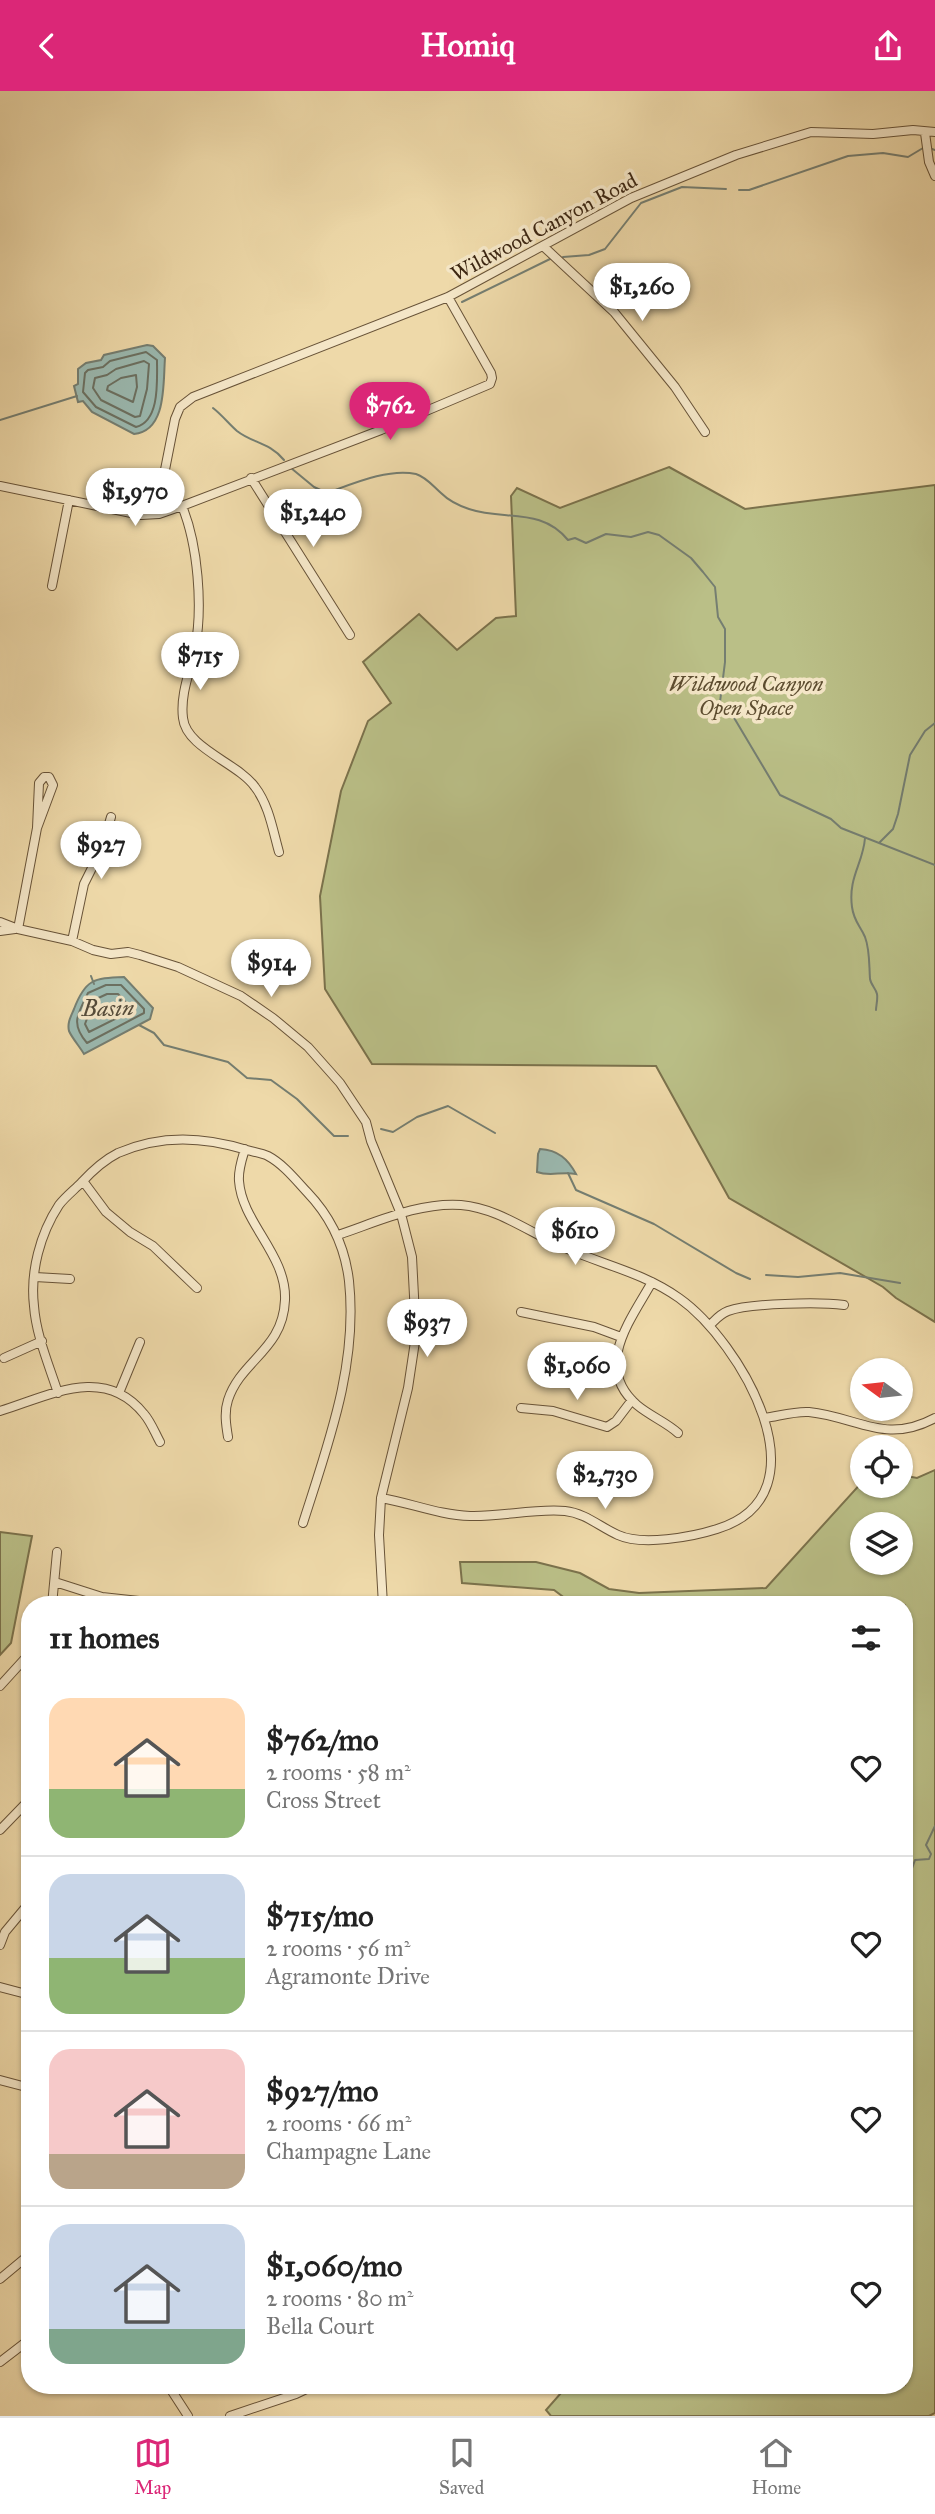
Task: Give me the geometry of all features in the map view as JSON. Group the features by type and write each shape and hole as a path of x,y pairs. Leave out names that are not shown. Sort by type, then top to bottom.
{"street":[{"name":"Wildwood Canyon Road","path":"159,514 159,500 172,432 180,407 193,397 448,297 631,198 736,155 802,133 873,134 913,130 930,132"},
{"path":"930,132 929,162 935,176"},
{"path":"543,246 614,312 675,387 705,432"},
{"path":"0,486 141,515 159,514 381,430 490,384 492,379 448,297"},
{"path":"251,478 349,635"},
{"path":"52,586 69,500"},
{"path":"182,506 194,558 200,612 183,700 183,720 188,733 245,775 257,789 267,811 279,852"},
{"path":"18,929 37,828 39,783 44,777 48,777 53,785 37,828"},
{"path":"72,941 85,884 102,848 111,817"},
{"path":"0,922 18,929 72,941 93,950 111,954 128,952 165,963 241,996 308,1047 340,1083 366,1122 401,1214 412,1257 415,1335 408,1388 382,1498 379,1535 382,1596"},
{"path":"0,931 18,929"},
{"path":"58,1393 41,1341 34,1306 38,1251 60,1205 97,1167 118,1153 152,1144 190,1138 223,1142 266,1156 282,1165 316,1202 338,1235 349,1278 349,1356 328,1444 303,1523"},
{"path":"228,1437 225,1413 228,1398 242,1376 274,1338 283,1318 285,1298 279,1268 243,1197 239,1176 245,1149"},
{"path":"83,1181 106,1212 130,1233 153,1246 197,1288"},
{"path":"338,1235 401,1214 444,1205 474,1207 493,1213 569,1250 618,1266 652,1282 680,1299 710,1325 740,1365 757,1394 765,1418 771,1458 766,1486 747,1513 717,1529 691,1535 633,1539 621,1537 586,1517 565,1511 490,1516 449,1515 382,1498"},
{"path":"35,1277 70,1279"},
{"path":"652,1282 621,1337 617,1357 618,1379 632,1400 678,1433"},
{"path":"710,1325 720,1315 738,1309 825,1303 844,1305"},
{"path":"520,1312 594,1327 621,1337"},
{"path":"4,1358 41,1341"},
{"path":"119,1393 140,1342"},
{"path":"0,1411 79,1386 97,1386 119,1393 144,1413 160,1442"},
{"path":"521,1408 562,1413 607,1427 616,1421 632,1400"},
{"path":"765,1418 805,1412 830,1415 876,1429 904,1431 935,1418"},
{"path":"53,1596 57,1552"},
{"path":"55,1582 99,1596"},
{"path":"0,1686 21,1663"},
{"path":"0,1830 21,1808"},
{"path":"0,1945 5,1932 21,1913"},
{"path":"0,1987 21,1993"},
{"path":"0,2080 21,2086"},
{"path":"0,2279 21,2262"},
{"path":"0,2362 21,2346"},
{"path":"174,2394 188,2416"},
{"path":"230,2416 296,2394"}],"green space":[{"name":"Wildwood Canyon Open Space","path":"669,467 745,509 935,485 935,1322 883,1287 729,1198 656,1066 372,1064 325,989 320,896 341,791 368,721 391,703 363,662 419,614 457,650 496,618 516,616 511,496 517,488 560,508"},
{"path":"935,1470 935,2413 929,2416 551,2416 546,2410 560,2394 913,2394 913,1596 562,1596 554,1590 462,1583 460,1562 536,1562 580,1573 609,1589 639,1593 766,1588 850,1495 850,1498 913,1498 913,1477"},
{"path":"0,1532 32,1536 11,1643 0,1655"}],"water":[{"path":"153,346 165,358 163,392 158,415 152,424 145,431 134,434 92,412 83,401 78,402 74,386 78,384 78,369 86,363 101,360 104,355"},
{"name":"Basin","path":"124,977 153,1008 150,1019 84,1054 70,1034 69,1028 78,999 92,982"},
{"path":"540,1149 562,1156 576,1174 537,1172"}],"waterway":[{"path":"739,190 749,190 848,156 883,153 908,157 923,148"},
{"path":"563,257 589,255 605,249 641,203 682,187 726,189"},
{"path":"462,302 550,259"},
{"path":"0,420 77,396"},
{"path":"213,408 237,431 266,446 284,460"},
{"path":"291,468 314,487 327,493 382,475 416,474 462,506 482,512 534,519 546,523 568,540 575,538 586,543 606,534 631,537 648,532 659,535 691,558 715,587 718,617 725,629 725,662 720,702 723,712 730,711 780,795 831,819 841,828 935,865"},
{"path":"880,842 893,829 910,755 925,731 935,723"},
{"path":"865,838 851,896 854,916 867,942 870,979 877,994 876,1010"},
{"path":"91,976 94,984"},
{"path":"139,1025 154,1033 164,1045 228,1062 247,1078 271,1080 297,1099 334,1136 348,1136"},
{"path":"381,1129 393,1132 417,1117 448,1106 495,1133"},
{"path":"568,1173 576,1190 654,1224 750,1279"},
{"path":"766,1275 798,1277 840,1273 900,1283"},
{"path":"913,1866 915,1860 929,1859 931,1854 926,1845 935,1826"}]}
